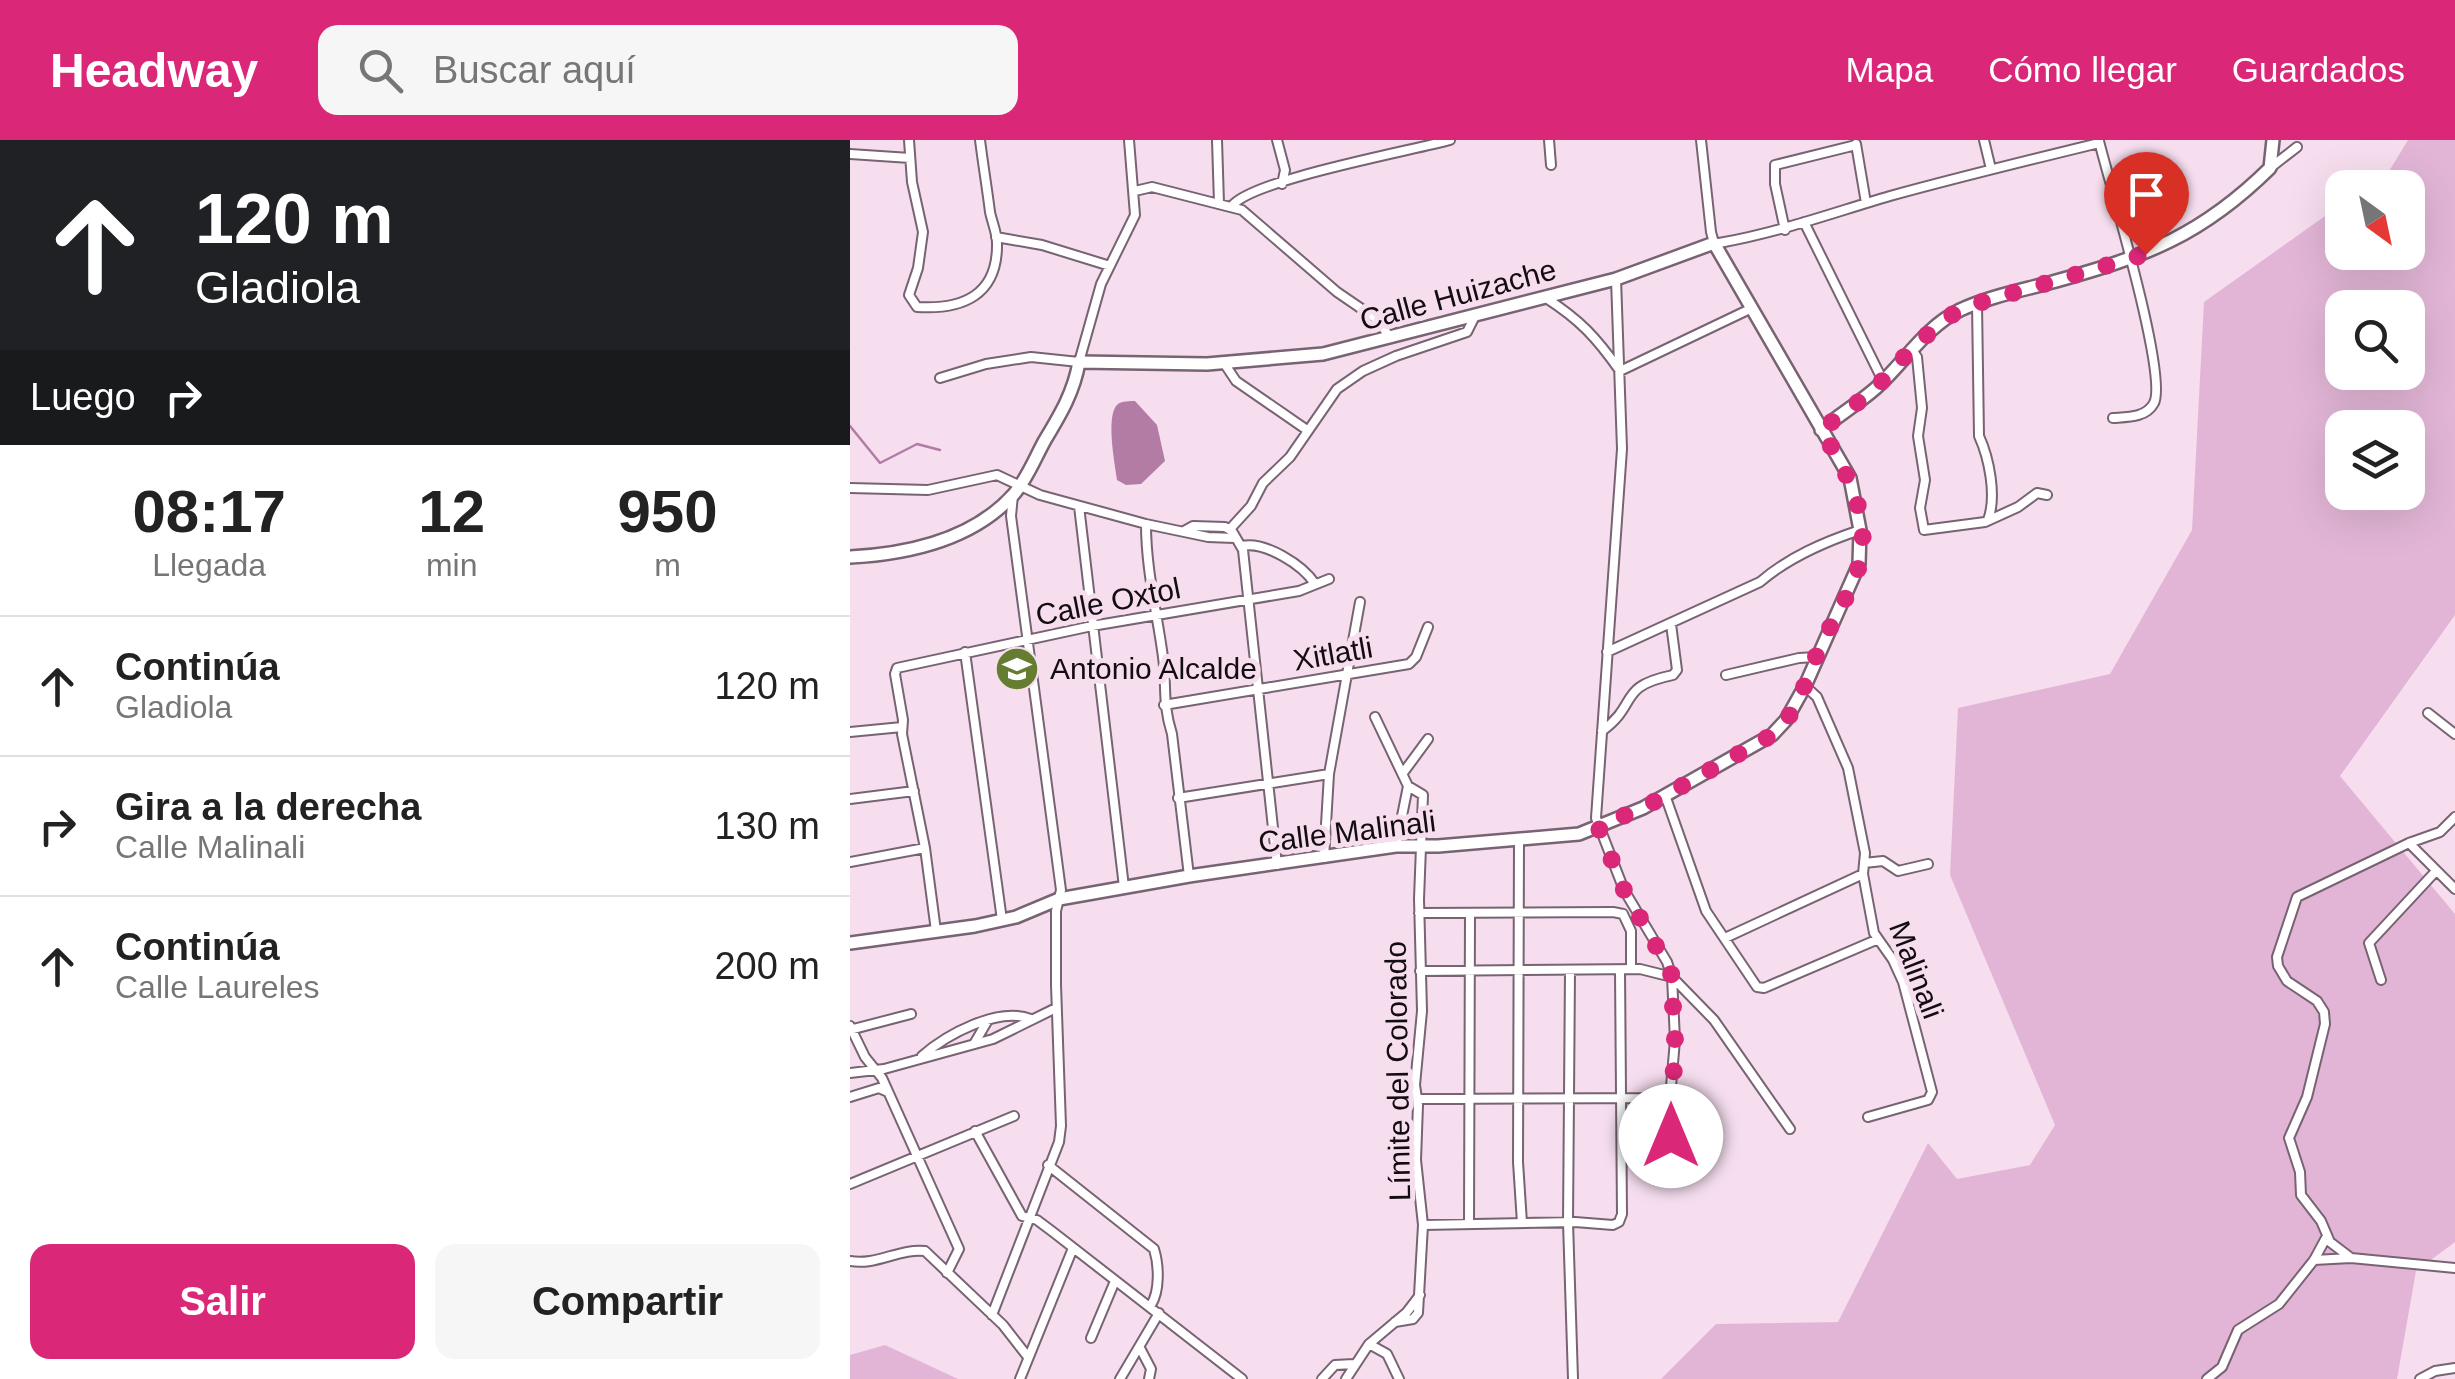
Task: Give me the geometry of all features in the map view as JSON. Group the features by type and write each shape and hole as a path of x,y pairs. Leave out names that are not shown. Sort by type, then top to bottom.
{"street":[{"path":"908,140 923,232 909,295 917,307 946,306 974,299 992,270 996,237 980,140"},
{"path":"850,558 910,550 946,539 972,526 1016,490 1064,410 1084,336 1110,266 1135,215 1129,140"},
{"path":"1217,140 1219,204"},
{"path":"1276,140 1284,170 1282,184"},
{"path":"1232,206 1243,196 1297,176 1450,140"},
{"path":"1549,140 1551,165"},
{"path":"1701,140 1714,243"},
{"path":"1984,140 1991,169"},
{"path":"2270,168 2272,140"},
{"path":"2099,142 2156,374 2154,403 2133,417 2113,418"},
{"name":"Calle Huizache","path":"940,378 990,363 1030,357 1079,362 1224,363 1303,358 1616,280 1714,243 1785,230 1866,203 2099,142"},
{"path":"1785,230 1775,164 1856,143 1866,203"},
{"path":"1821,430 1882,382 1911,349 1946,319 1977,304 2129,260 2175,240 2219,214 2297,147"},
{"path":"850,154 910,158"},
{"path":"1134,191 1152,187 1232,206 1246,214 1337,292 1375,318 1391,338"},
{"path":"1804,222 1882,382"},
{"path":"996,237 1042,245 1110,266"},
{"name":"Calle Malinali","path":"850,942 1002,920 1059,899 1189,876 1396,846 1579,834 1665,796 1777,732 1805,686 1856,573 1860,530 1850,478 1714,243"},
{"path":"1616,280 1622,450 1596,812 1624,890 1668,962 1672,977 1675,1040 1670,1098 1671,1173"},
{"path":"1546,298 1595,335 1620,371"},
{"path":"1977,304 1979,436 1987,450 1992,509 1988,520"},
{"path":"1620,371 1750,308"},
{"path":"850,488 928,490 997,475 1016,490 1146,524 1208,538 1232,534 1264,483 1290,457 1333,392 1354,376 1396,356 1465,333 1471,329 1475,316"},
{"path":"1911,349 1917,358 1922,408 1918,436 1925,484 1920,508 1922,528 1928,531 1988,520 2018,507 2036,493 2047,495"},
{"path":"1224,363 1236,382 1307,430"},
{"path":"992,1315 1060,1142 1061,1126 1056,1008 1060,890 1012,516 1016,490"},
{"path":"1079,506 1124,887"},
{"path":"1146,524 1148,572 1163,661 1164,705 1172,734 1189,876"},
{"path":"1607,652 1760,582 1779,567 1860,530"},
{"path":"1232,534 1242,546 1261,689 1277,865"},
{"path":"1242,546 1256,545 1276,554 1311,577 1315,584"},
{"name":"Calle Oxtol","path":"902,727 896,670 1092,626 1299,590 1329,579"},
{"path":"1324,858 1328,774 1360,602"},
{"path":"1602,730 1618,718 1632,690 1646,681 1674,675 1672,624"},
{"name":"Xitlatli","path":"1164,705 1409,664 1416,657 1428,627"},
{"path":"965,652 1002,920"},
{"path":"1726,675 1816,657"},
{"name":"Malinali","path":"1805,686 1817,697 1848,768 1876,940 1893,960 1903,982 1932,1094 1928,1100 1868,1116"},
{"path":"2428,713 2455,734"},
{"path":"1375,717 1408,786 1396,846"},
{"path":"850,732 902,727 936,931"},
{"path":"1403,773 1428,740"},
{"path":"1178,798 1328,774"},
{"name":"Límite del Colorado","path":"1369,1344 1395,1322 1416,1317 1420,1295 1423,1225 1416,1160 1415,1084 1421,1028 1424,794 1408,786"},
{"path":"850,798 914,790"},
{"path":"1665,796 1706,911 1760,988 1876,940"},
{"path":"2351,1258 2326,1236 2301,1195 2300,1172 2289,1134 2306,1097 2323,1038 2325,1014 2314,997 2287,981 2277,957 2295,898 2408,842 2442,831 2455,816"},
{"path":"1519,840 1518,1098 1522,1222"},
{"path":"2408,842 2455,890"},
{"path":"850,862 924,848"},
{"path":"1864,863 1884,862 1898,871 1928,864"},
{"path":"2381,980 2369,943 2436,872"},
{"path":"1724,938 1863,874"},
{"path":"1420,913 1623,914 1634,906"},
{"path":"1469,1222 1470,914"},
{"path":"1623,914 1630,931 1631,969"},
{"path":"1420,972 1631,969 1672,977 1714,1020 1790,1129"},
{"path":"1570,971 1568,1222 1574,1379"},
{"path":"1423,1225 1616,1225 1620,1220 1620,971"},
{"path":"850,1073 1000,1037 1056,1008"},
{"path":"911,1014 850,1029 888,1092 959,1249 948,1273"},
{"path":"921,1058 958,1032 988,1020 1005,1016 1031,1019"},
{"path":"974,1044 988,1020"},
{"path":"850,1097 879,1088 888,1092"},
{"path":"1418,1099 1670,1098"},
{"path":"850,1184 1014,1116"},
{"path":"974,1131 1020,1214 1037,1220 1242,1379"},
{"path":"1048,1165 1154,1249 1156,1294 1151,1305"},
{"path":"2208,1379 2222,1367 2238,1330 2279,1304 2314,1260 2326,1236"},
{"path":"1020,1379 1073,1248"},
{"path":"850,1261 862,1263 922,1250 992,1315 1028,1357"},
{"path":"2314,1260 2351,1258 2455,1268"},
{"path":"1091,1338 1115,1281"},
{"path":"1120,1379 1159,1313"},
{"path":"1346,1379 1369,1344 1387,1354 1399,1379"},
{"path":"1140,1348 1150,1369 1149,1379"},
{"path":"1322,1379 1335,1366 1354,1364"},
{"path":"2420,1379 2455,1368"}],"shaded area":[{"path":"2408,140 2455,140 2455,615 2340,776 2455,914 2455,1242 2416,1271 2397,1379 1661,1379 1716,1324 1838,1322 1928,1143 1957,1179 2030,1165 2055,1125 1950,875 1958,708 2110,674 2192,530 2204,302 2325,216 2325,270 2425,270 2425,170 2390,170"},
{"path":"1135,401 1157,425 1165,461 1141,484 1126,485 1117,480 1112,418 1118,404"},
{"path":"885,1345 958,1379 850,1379 850,1355"}],"waterway":[{"path":"850,426 880,463 917,444 940,450"}],"place":[{"name":"Antonio Alcalde","path":"1017,669"}],"route":[{"path":"1671,1136 1675,1040 1671,972 1630,902 1598,826 1643,808 1777,732 1801,694 1860,558 1853,486 1821,430 1873,391 1916,344 1953,314 2146,254"}]}
